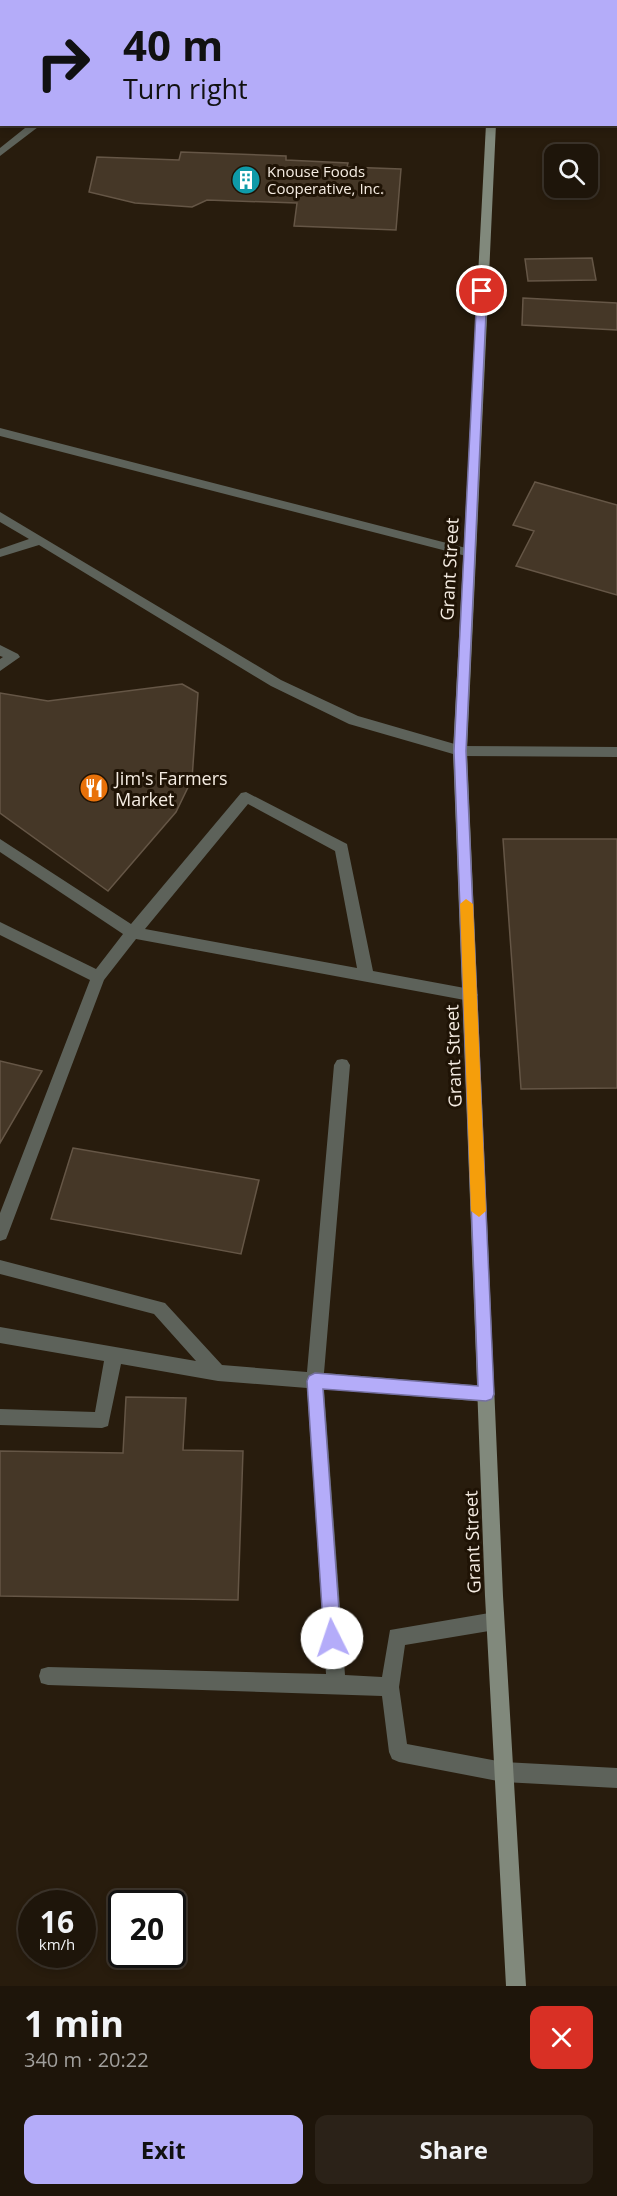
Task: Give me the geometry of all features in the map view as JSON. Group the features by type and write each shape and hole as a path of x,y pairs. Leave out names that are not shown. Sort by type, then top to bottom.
{"street":[{"path":"0,153 34,126"},
{"name":"Grant Street","path":"491,126 460,751 495,1621 516,1986"},
{"path":"0,432 470,553"},
{"path":"0,516 276,683 354,720 460,751 617,752"},
{"path":"0,553 41,540"},
{"path":"0,650 14,657 0,666"},
{"path":"0,1234 98,977 246,797 342,848 366,974"},
{"path":"0,845 133,933 366,974 470,995"},
{"path":"0,928 98,977"},
{"path":"336,1684 315,1381 342,1065"},
{"path":"0,1267 159,1308 218,1373"},
{"path":"0,1335 218,1373 486,1394"},
{"path":"0,1417 102,1420 114,1355"},
{"path":"495,1621 397,1637 390,1687 399,1752 503,1773 617,1778"},
{"path":"48,1676 390,1687"}],"building":[{"name":"Knouse Foods Cooperative, Inc.","path":"181,152 286,156 286,160 348,163 347,167 401,169 396,230 294,226 297,203 207,200 192,207 135,203 89,192 97,157 179,160"},
{"path":"592,258 596,280 528,281 525,259"},
{"path":"523,298 617,303 617,330 522,325"},
{"path":"535,482 617,505 617,595 516,566 534,531 513,525"},
{"name":"Jim's Farmers Market","path":"182,684 198,693 192,779 176,812 108,891 0,813 0,693 48,701"},
{"path":"503,839 617,839 617,1088 521,1089"},
{"path":"0,1061 42,1071 0,1143"},
{"path":"73,1148 259,1180 241,1254 51,1219"},
{"path":"126,1397 186,1398 183,1450 243,1451 238,1600 0,1596 0,1451 123,1453"}],"slow traffic":[{"path":"466,904 479,1211"}],"place":[{"name":"Knouse Foods Cooperative, Inc.","path":"246,180"},
{"name":"Jim's Farmers Market","path":"94,788"}],"route":[{"path":"332,1638 315,1381 486,1394 460,751 482,291"}]}
